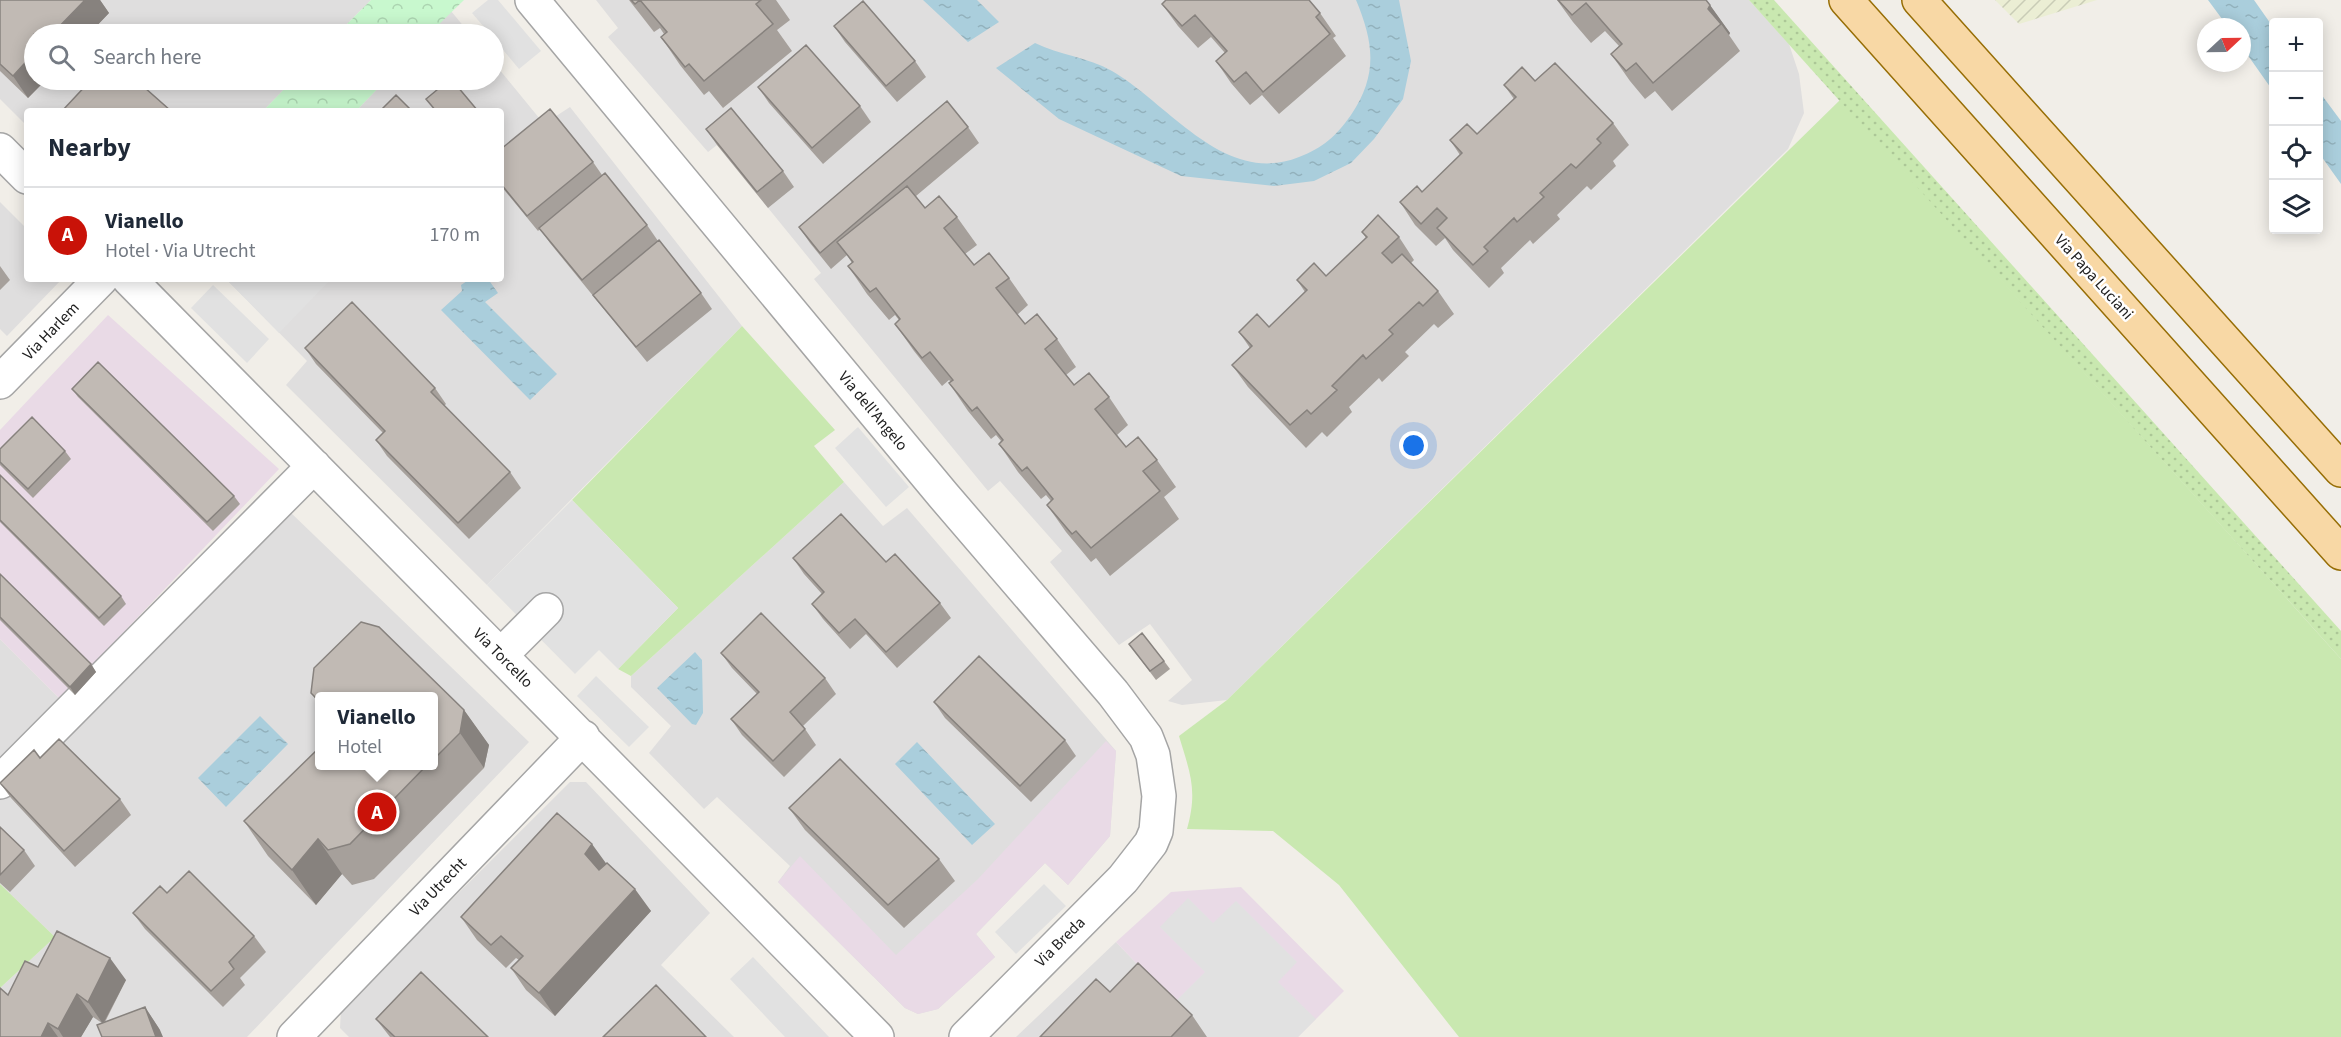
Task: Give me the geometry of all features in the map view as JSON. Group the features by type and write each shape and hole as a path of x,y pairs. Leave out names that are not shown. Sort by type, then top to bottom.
{"main road":[{"name":"Via Papa Luciani","path":"1846,0 2341,553"},
{"path":"1919,0 2341,470"}],"street":[{"name":"Via dell'Angelo","path":"532,0 943,495 1113,693 1146,736 1153,755 1159,796 1156,831 1151,843"},
{"path":"0,150 24,174"},
{"name":"Via Harlem","path":"0,382 98,282"},
{"name":"Via Torcello","path":"132,282 878,1037"},
{"path":"0,782 314,466"},
{"path":"501,656 546,610"},
{"name":"Via Utrecht","path":"298,1036 583,737"},
{"name":"Via Breda","path":"966,1037 1123,879 1151,843"}],"shaded area":[{"path":"0,0 371,0 347,24 24,24 24,90 283,90 266,108 24,108 24,123 0,99"},
{"path":"488,0 498,0 541,51 519,69 504,51 504,24 481,24 472,13"},
{"path":"596,0 1749,0 1789,44 1799,74 1804,113 1788,149 1227,700 1182,705 1168,701 1192,680 1150,624 1119,645 1050,562 1062,551 1000,481 988,491 814,279 821,273 717,145 708,152 608,37 618,28"},
{"path":"451,11 462,24 439,24"},
{"path":"504,75 544,124 570,107 742,326 487,585 286,385 307,361 229,282 504,282 504,108 359,108 376,90 504,90"},
{"path":"0,202 24,226 24,282 59,282 7,336 0,329"},
{"path":"229,282 328,282 279,333"},
{"path":"213,285 269,339 247,363 191,308"},
{"path":"108,315 279,469 60,699 0,639 0,430"},
{"path":"858,427 909,487 886,507 835,448"},
{"path":"844,482 883,526 907,508 1116,751 1110,836 1068,885 1045,863 976,934 995,957 938,1009 918,1014 905,1008 778,882 790,866 717,797 704,809 649,753 671,726 631,687 631,676"},
{"path":"572,500 678,608 618,669 599,650 575,674 487,585"},
{"path":"289,511 529,742 247,1037 0,1037 0,988 55,937 0,884 0,795"},
{"path":"0,639 60,699 0,764"},
{"path":"596,676 649,727 629,747 577,696"},
{"path":"1106,741 1116,751 1110,836 1068,885 1045,863 976,934 995,957 938,1009 918,1014 905,1008 778,882 800,856 896,955 978,879"},
{"path":"570,782 586,782 710,913 661,965 734,1037 349,1037 340,1028 341,1010"},
{"path":"1044,884 1066,906 1016,954 995,932"},
{"path":"1241,887 1344,991 1298,1037 1207,1037 1116,942 1171,892"},
{"path":"1188,898 1213,923 1236,901 1297,962 1278,982 1316,1019 1298,1037 1206,1037 1173,1004 1205,972 1160,927"},
{"path":"1116,942 1207,1037 1016,1037"},
{"path":"753,957 829,1037 785,1037 730,979"}],"green space":[{"path":"371,0 464,0 439,24 347,24"},
{"path":"1749,0 1774,0 2341,631 2341,659"},
{"path":"1995,0 2097,0 2019,24"},
{"path":"283,90 376,90 359,108 266,108"},
{"path":"1840,100 2341,659 2341,1037 1459,1037 1339,885 1273,831 1187,829 1192,792 1189,771 1179,736 1227,700"},
{"path":"742,326 835,430 814,446 844,482 631,676 618,669 678,608 572,500"},
{"path":"0,884 55,937 0,988"}],"water":[{"path":"923,0 977,0 999,22 968,42"},
{"path":"1356,0 1399,0 1411,61 1403,99 1374,139 1351,163 1314,181 1274,186 1181,176 1059,119 996,68 1035,43 1093,62 1133,85 1199,138 1222,152 1247,161 1272,163 1299,157 1322,145 1340,129 1360,100 1366,86 1370,59 1367,30"},
{"path":"2208,0 2254,0 2269,21 2269,85 2251,60 2251,18 2221,18"},
{"path":"2323,97 2341,121 2341,184 2323,159"},
{"path":"466,282 490,282 498,293 485,302 557,374 530,400 441,310 462,291 461,285"},
{"path":"695,652 702,660 703,713 696,725 692,724 657,688"},
{"path":"260,716 288,744 226,807 198,778"},
{"path":"917,742 995,824 972,845 895,764"}],"building":[{"path":"0,0 85,0 62,24 24,24 24,64 13,76 0,64"},
{"path":"640,0 761,0 756,4 773,24 704,81 689,64 685,67 661,37 667,32"},
{"path":"1166,0 1309,0 1320,13 1316,17 1330,34 1263,92 1246,72 1234,82 1216,61 1227,51 1195,15 1182,26 1162,4"},
{"path":"1558,0 1706,0 1710,5 1708,9 1721,24 1653,83 1636,63 1626,71 1611,54 1622,44 1586,3 1572,15"},
{"path":"863,1 915,61 886,86 834,26"},
{"path":"806,45 860,106 812,148 758,87"},
{"path":"1555,63 1613,123 1597,139 1601,143 1576,168 1571,164 1540,193 1544,197 1517,222 1514,218 1484,247 1488,251 1473,265 1437,228 1447,218 1437,208 1421,224 1400,202 1417,186 1422,192 1462,153 1450,140 1467,124 1477,134 1516,97 1504,85 1522,67 1535,81"},
{"path":"82,90 147,90 168,108 65,108"},
{"path":"437,90 460,90 475,108 434,108 426,99"},
{"path":"396,95 409,108 383,108"},
{"path":"947,101 968,127 820,253 799,227"},
{"path":"731,108 783,171 757,192 706,129"},
{"path":"550,109 593,162 527,216 504,188 504,147"},
{"path":"605,173 647,225 582,280 539,228"},
{"path":"907,186 925,208 939,196 957,217 944,228 974,265 989,253 1009,278 996,288 1025,324 1037,314 1057,339 1045,349 1074,385 1089,373 1109,397 1095,409 1126,447 1138,437 1157,460 1143,471 1160,491 1091,548 1076,531 1072,534 1047,505 1053,499 1027,467 1022,471 999,444 1003,440 977,407 972,411 949,383 953,380 930,352 922,358 895,324 900,319 876,288 870,292 848,266 853,262 837,242"},
{"path":"1378,215 1399,237 1382,253 1392,263 1402,254 1438,291 1423,306 1419,302 1389,330 1393,334 1366,359 1363,355 1332,386 1337,390 1311,414 1307,410 1290,425 1232,365 1252,346 1239,332 1257,314 1269,327 1307,290 1297,280 1314,263 1326,276 1367,237 1362,232"},
{"path":"659,240 701,293 636,347 593,295"},
{"path":"352,302 435,388 431,392 510,472 458,523 376,440 385,431 305,348"},
{"path":"98,362 234,496 207,522 72,389"},
{"path":"32,417 65,451 28,489 0,462 0,449"},
{"path":"0,475 121,596 99,618 0,520"},
{"path":"841,514 886,562 895,554 940,603 886,652 855,619 839,633 812,604 824,592 793,558"},
{"path":"0,574 91,664 70,687 0,617"},
{"path":"761,613 825,678 790,712 805,729 773,761 731,719 759,692 721,653"},
{"path":"361,622 379,627 464,710 460,733 438,755 438,692 315,692 315,697 311,693 314,668"},
{"path":"1142,633 1164,661 1150,671 1129,644"},
{"path":"979,656 1065,740 1020,786 934,702"},
{"path":"59,739 120,799 64,851 0,783 34,750 40,758"},
{"path":"315,752 315,770 422,770 350,844 328,850 318,839 292,870 244,821"},
{"path":"840,759 939,859 888,905 789,808"},
{"path":"557,813 592,844 585,854 599,870 607,863 635,889 539,993 511,968 523,956 501,936 491,945 461,917"},
{"path":"0,827 24,850 0,875"},
{"path":"189,871 254,936 229,962 234,969 211,991 133,913 160,886 167,893"},
{"path":"57,931 110,958 88,1002 77,994 58,1029 48,1023 41,1037 0,1037 0,988 8,995 25,961 38,967"},
{"path":"1138,963 1192,1015 1171,1037 1040,1037 1096,979 1110,992"},
{"path":"421,972 488,1037 395,1037 376,1019"},
{"path":"656,985 706,1037 603,1037"},
{"path":"145,1007 156,1037 102,1037 97,1025"}],"place":[{"name":"Vianello","path":"377,812"}]}
